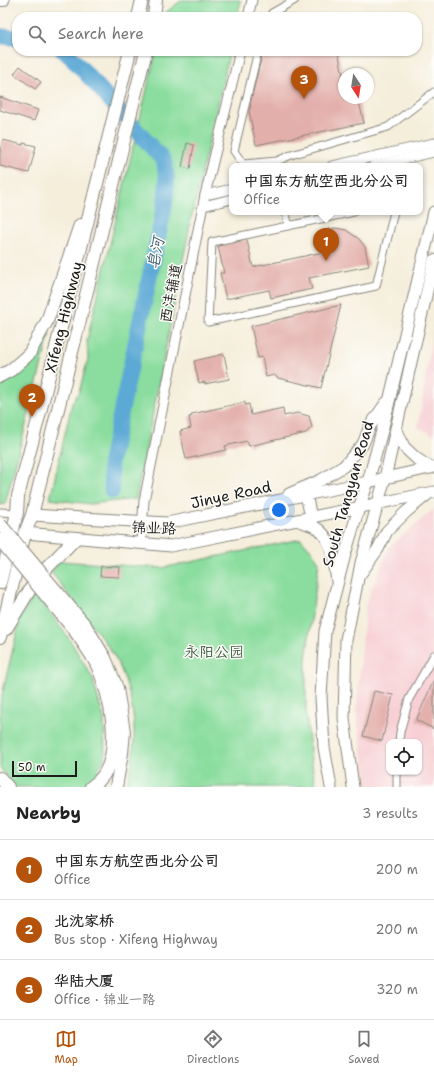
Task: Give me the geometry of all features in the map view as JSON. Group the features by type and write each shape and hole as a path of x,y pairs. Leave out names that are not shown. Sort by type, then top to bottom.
{"main road":[{"path":"139,12 142,0"},
{"path":"155,12 156,0"},
{"name":"Xifeng Highway","path":"0,583 17,513 18,496 40,416 129,56"},
{"name":"Xifeng Highway","path":"0,638 145,56"},
{"path":"0,376 11,370 29,354 47,321 106,148"},
{"name":"South Tangyan Road","path":"331,787 324,747 321,697 326,631 359,508 368,482 390,397 434,212"},
{"name":"South Tangyan Road","path":"353,787 344,718 346,640 361,563 385,478 430,291 434,260"},
{"path":"270,502 321,480 344,466 363,444 370,426 390,397"},
{"path":"396,428 404,447 417,460 433,468"},
{"name":"Jinye Road","path":"32,514 167,523 433,468"},
{"path":"297,520 432,492"},
{"path":"358,577 378,549 387,531 406,512 432,492"},
{"path":"306,495 311,517"},
{"path":"297,520 316,528 327,539 333,555 338,584"},
{"name":"锦业路","path":"25,533 171,546 297,520"},
{"path":"0,524 105,658 117,688 124,732 116,787"},
{"path":"0,638 37,578 76,538"},
{"path":"0,540 80,628 102,678 110,707 113,732 112,756 105,773 91,787"},
{"path":"0,778 8,787"}],"street":[{"path":"249,12 252,0"},
{"path":"274,12 295,0"},
{"name":"西沣辅道","path":"140,543 144,501 205,195 239,56"},
{"path":"242,163 234,151 257,56"},
{"path":"279,163 291,155 388,127 434,92"},
{"path":"345,163 434,143"},
{"path":"386,163 434,152"},
{"path":"205,195 229,190"},
{"path":"203,206 229,200"},
{"path":"286,215 288,225"},
{"path":"339,215 212,242 208,322 376,286 393,215"},
{"path":"0,512 17,513"},
{"path":"399,739 409,698 434,655"},
{"path":"397,775 397,787"}],"shaded area":[{"path":"434,323 434,435 418,427"},
{"path":"434,509 434,787 368,787 356,712 366,603 389,547"}],"green space":[{"path":"182,0 241,1 238,12 166,12"},
{"path":"155,56 229,56 191,220 136,499 90,504 50,499 72,403 79,392 88,359 87,340"},
{"path":"50,333 5,504 0,505 0,385 29,364"},
{"name":"永阳公园","path":"301,539 319,562 306,659 306,713 311,759 316,787 125,787 130,770 134,734 133,716 126,682 119,665 108,646 51,572 60,561 162,568"},
{"path":"35,593 68,637 92,677 104,719 105,757 94,778 80,787 17,787 14,786 0,768 0,703 20,619"}],"building":[{"path":"262,56 339,56 342,68 338,68 338,104 359,104 364,123 256,145 249,111 251,107 250,104"},
{"path":"20,66 41,82 35,89 14,74"},
{"path":"0,97 38,110 34,121 0,110"},
{"path":"3,140 23,145 23,143 36,146 29,173 0,166 0,152"},
{"path":"187,143 194,145 190,169 182,167"},
{"path":"336,228 346,230 359,239 365,247 369,266 309,278 312,289 271,298 269,290 226,299 220,273 224,273 218,246 247,240 253,267 333,250 328,229"},
{"path":"341,305 321,388 278,378 274,375 266,377 262,357 258,358 251,326"},
{"path":"224,354 229,379 205,384 204,382 199,383 194,361"},
{"path":"245,402 245,405 249,404 251,415 283,408 284,416 297,413 309,416 312,427 306,433 249,446 247,441 225,446 226,450 186,459 180,431 191,428 189,417 192,416 192,414"},
{"path":"101,566 120,567 119,577 100,576"},
{"path":"434,680 434,729 416,720"},
{"path":"374,691 393,695 382,741 363,736"}],"waterway":[{"name":"皂河","path":"0,36 12,37"},
{"name":"皂河","path":"70,56 164,161 167,180 165,204 110,464 112,491"}],"place":[{"name":"华陆大厦","path":"304,99"},
{"name":"中国东方航空西北分公司","path":"326,261"},
{"name":"北沈家桥","path":"32,417"}]}
